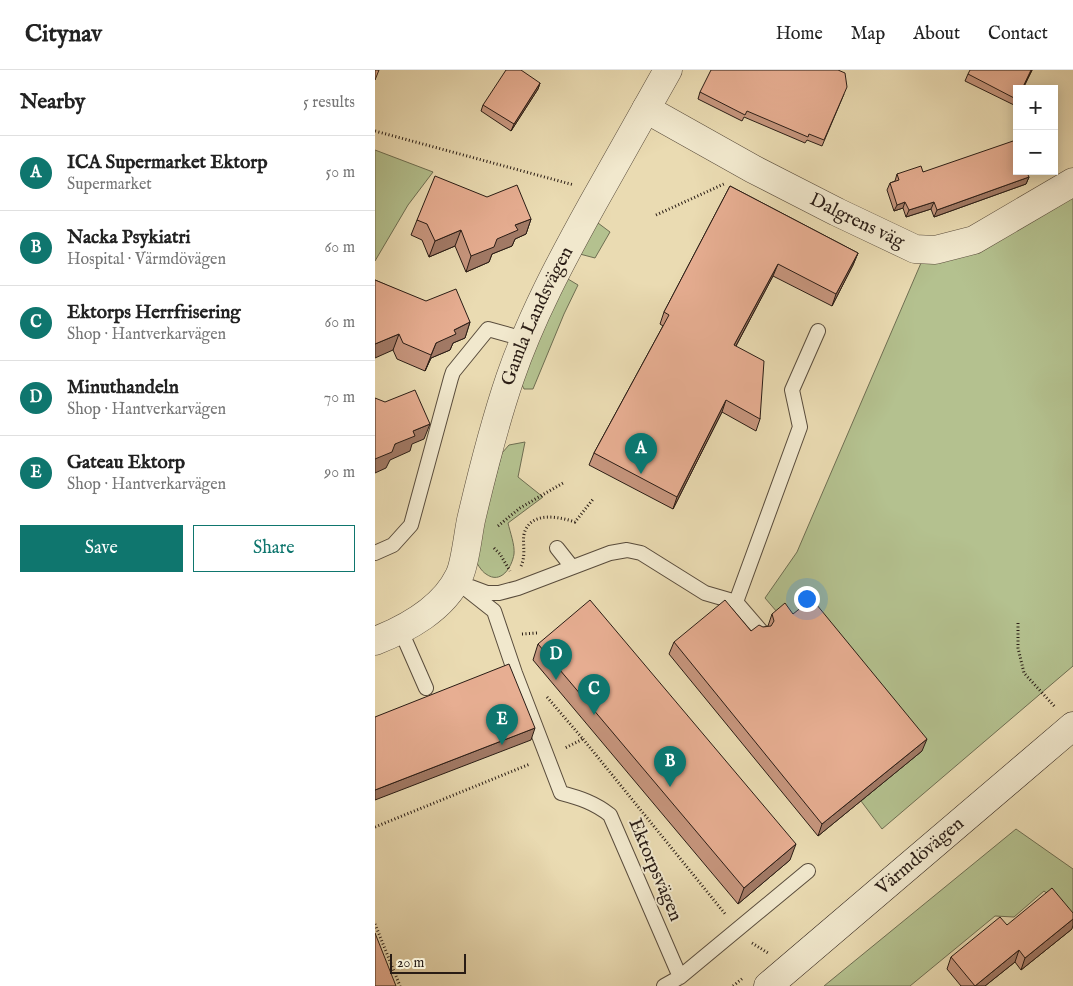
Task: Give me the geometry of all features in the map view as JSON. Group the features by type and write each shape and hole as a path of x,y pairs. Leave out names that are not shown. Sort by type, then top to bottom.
{"street":[{"name":"Gamla Landsvägen","path":"375,641 401,631 425,615 443,599 460,574 487,453 509,380 524,339 560,263 668,70"},
{"name":"Dalgrens väg","path":"646,109 761,173 915,249 935,250 973,240 1073,182"},
{"name":"Värmdövägen","path":"768,986 1066,719"}],"lane":[{"path":"375,553 393,545 411,524 453,372 488,329 524,339"},
{"path":"736,602 800,427 792,390 818,331"},
{"path":"557,548 572,567"},
{"path":"456,581 487,593 499,593 518,588 611,553 627,550 641,553 705,592 736,602 761,631"},
{"name":"Ektorpsvägen","path":"456,581 495,610 515,673 561,793 599,806 611,815 679,977"},
{"path":"401,631 426,688"},
{"path":"664,986 679,977 808,871"}],"path":[{"path":"375,131 599,193"},
{"path":"656,215 715,189"},
{"path":"493,532 520,508 563,483"},
{"path":"1018,623 1018,648 1024,673 1066,719"},
{"path":"514,634 537,633"},
{"path":"546,695 737,929 753,944 771,954"},
{"path":"375,826 547,757 583,739"},
{"path":"375,924 400,986"}],"green space":[{"path":"375,150 433,172 408,205 375,261"},
{"path":"1073,190 1073,666 882,829 861,801 922,750 789,626 765,598 797,552 921,263"},
{"path":"594,220 610,232 595,258 576,253"},
{"path":"563,276 578,285 533,389 524,389 521,383"},
{"path":"525,442 518,477 543,497 508,523 514,547 513,559 505,573 501,576 491,577 482,571 474,558 502,453 509,445"},
{"path":"1016,829 1073,869 1073,915 1044,891 1014,917 995,916 910,986 824,986"}],"building":[{"path":"375,70 379,70 375,80"},
{"path":"506,70 521,70 540,83 514,124 483,105"},
{"path":"711,70 838,70 845,73 847,87 824,140 809,134 808,137 747,111 745,115 700,92"},
{"path":"970,70 1031,70 1024,85 1013,85 1013,97 968,74"},
{"path":"1013,141 1013,175 1028,175 1029,177 937,210 934,202 909,210 905,202 897,205 890,183 899,180 897,174 921,166 923,172"},
{"path":"435,176 487,197 517,185 531,219 515,225 518,230 497,239 494,247 471,256 461,230 435,241 427,224 417,220"},
{"path":"730,186 858,253 836,294 778,264 734,345 764,361 760,419 726,400 677,497 594,453 669,315 664,312"},
{"path":"375,280 426,301 456,289 470,322 454,330 456,334 436,343 431,355 403,343 399,334 375,344"},
{"path":"415,390 430,424 413,431 415,436 395,444 392,452 375,459 375,398 385,402"},
{"path":"812,599 927,739 822,824 674,642 725,600 751,631 759,625 763,627 771,626 774,621 772,614 785,603 793,614"},
{"path":"590,600 796,844 744,888 538,644"},
{"path":"509,664 535,728 375,790 375,717"},
{"path":"1052,888 1073,913 1073,919 1025,958 1019,950 975,986 951,957 1000,917 1007,925"},
{"path":"375,933 396,986 375,986"}],"place":[{"name":"ICA Supermarket Ektorp","path":"641,474"},
{"name":"Minuthandeln","path":"556,680"},
{"name":"Ektorps Herrfrisering","path":"594,715"},
{"name":"Gateau Ektorp","path":"502,745"},
{"name":"Nacka Psykiatri","path":"670,787"}]}
